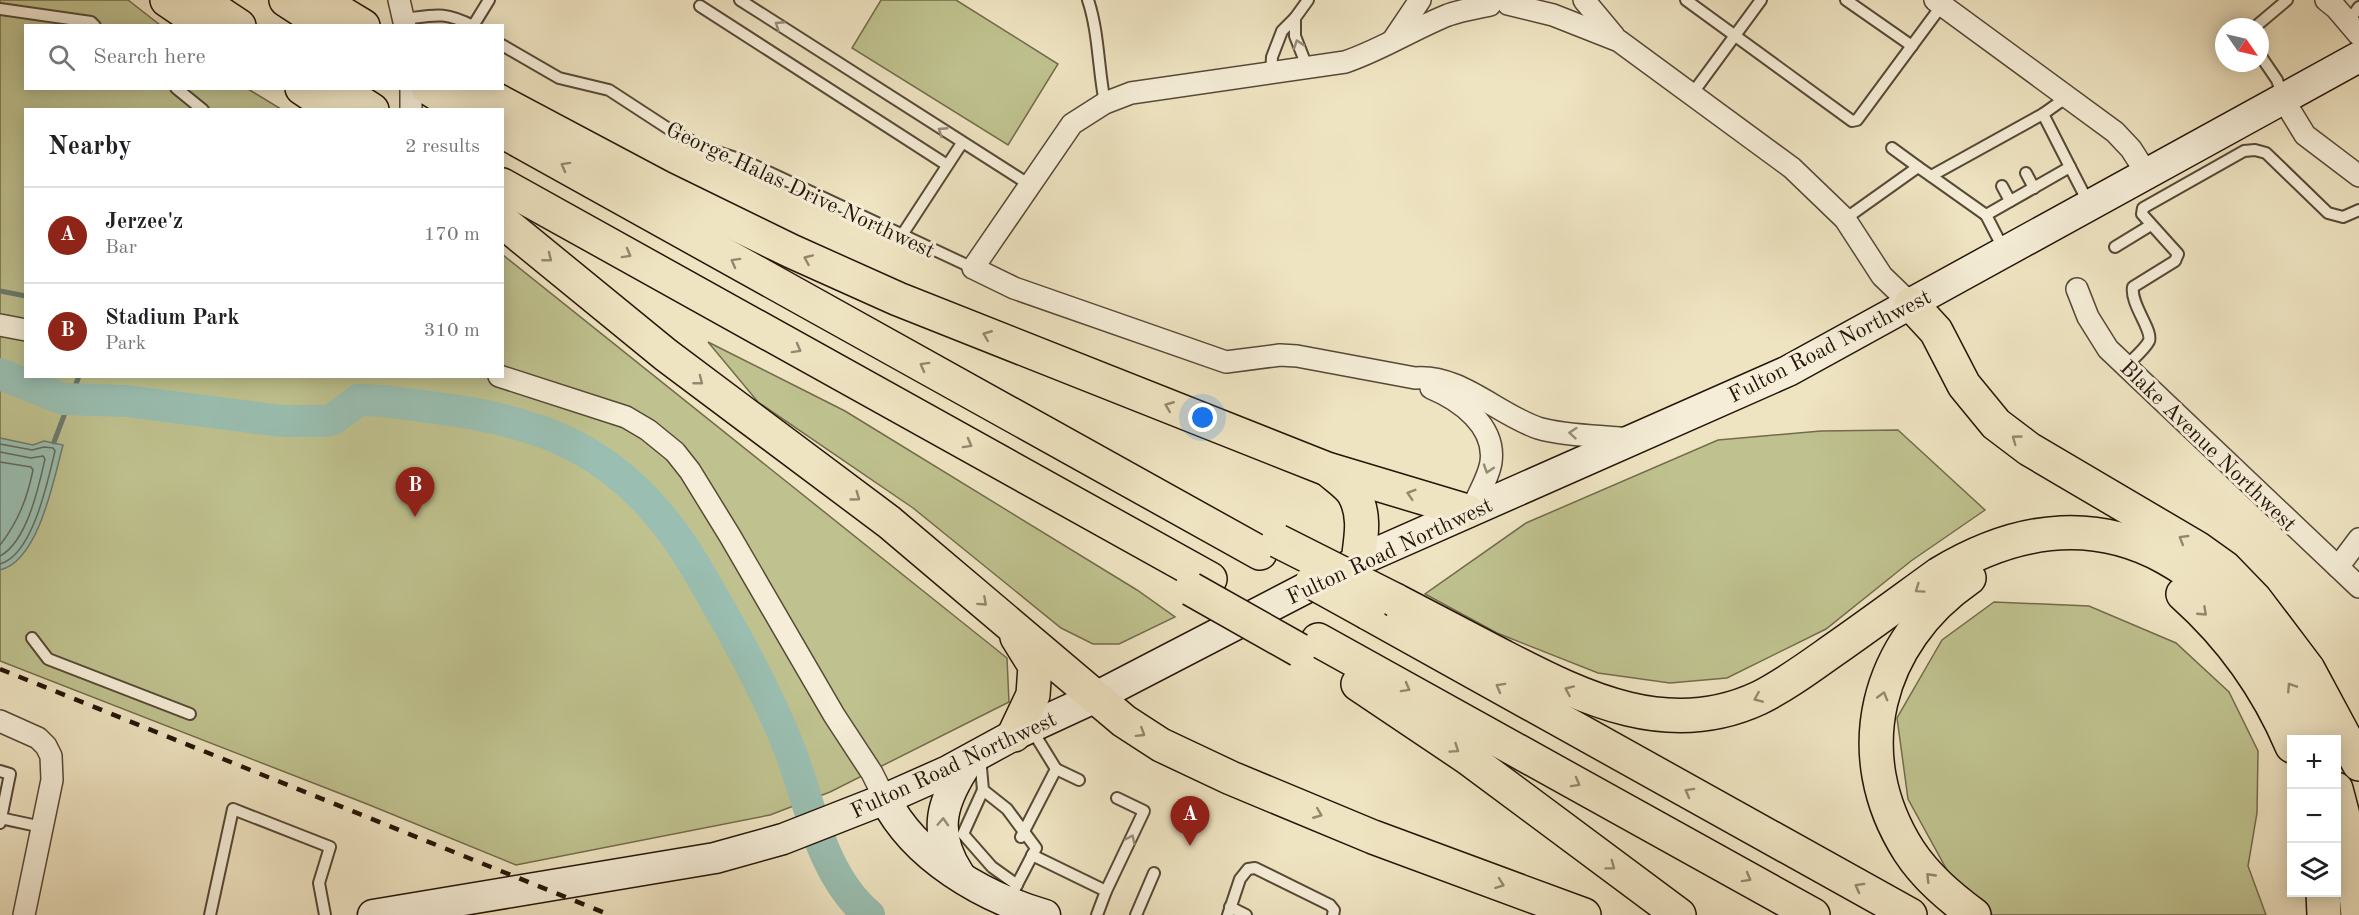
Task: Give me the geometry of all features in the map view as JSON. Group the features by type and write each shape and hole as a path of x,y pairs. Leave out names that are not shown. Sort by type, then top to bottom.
{"highway":[{"path":"167,0 202,24"},
{"path":"200,0 235,24"},
{"path":"286,0 323,24"},
{"path":"320,0 360,24"},
{"path":"309,90 352,103"},
{"path":"454,97 479,108"},
{"path":"504,119 660,187 791,251 985,334 1327,469 1470,510"},
{"path":"504,132 1030,425 1382,607 1910,915"},
{"path":"504,186 1003,464 1200,584 1309,645 1813,915"},
{"path":"504,223 666,355 889,522 1124,722 1161,745 1231,778 1373,837 1584,915"},
{"path":"1911,304 1936,332 1964,385 1976,402 2012,437 2197,548 2225,568 2255,599 2282,631 2308,669 2329,734 2359,798"},
{"path":"1327,469 1353,492 1361,514 1362,530 1358,561"},
{"path":"1382,607 1590,698 1639,712 1692,715 1721,711 1773,690 1966,558 1994,546 2030,536 2055,533 2097,534 2142,545 2170,560 2207,585 2233,609 2269,654 2296,695 2329,734 2359,764"},
{"path":"1974,915 1933,881 1910,852 1899,833 1881,783 1877,731 1880,705 1888,679 1897,656 1910,634 1946,594 1983,570 2026,557 2058,552 2109,557 2139,567 2171,585 2208,616 2242,656 2271,703 2287,736"},
{"path":"1012,628 1035,666 1033,695 1022,731"},
{"path":"1309,645 1353,681 1468,758 1679,915"},
{"path":"2341,805 2351,846 2358,915"},
{"path":"2323,897 2324,915"}],"main road":[{"name":"Fulton Road Northwest","path":"373,915 438,912 548,886 715,858 783,839 875,803 1094,698 1358,561 1788,371 2359,57"},
{"path":"961,876 949,858 941,828 943,811 951,792 974,757"},
{"path":"875,803 895,819 928,853 961,876 1013,893 1045,915"},
{"path":"522,915 532,900 548,886"}],"street":[{"path":"1392,40 1420,0"},
{"path":"1584,0 1618,41"},
{"path":"2326,0 2356,21"},
{"path":"973,268 1072,124 1105,103 1131,93 1345,62 1370,53 1392,40 1451,14 1497,2 1553,15 1618,41 1692,94 1792,168 1845,219 1882,276 1911,304"},
{"path":"1939,2 2115,132 2131,149 2147,174"},
{"path":"411,90 411,108"},
{"path":"2283,99 2305,135 2359,176"},
{"name":"George Halas Drive Northwest","path":"973,268 1014,288 1226,362 1280,355 1297,356 1415,378 1430,376 1447,382 1522,422 1551,431 1631,439"},
{"name":"Blake Avenue Northwest","path":"2077,289 2088,317 2108,349 2359,587"},
{"path":"0,325 24,330"},
{"path":"504,378 626,417 658,437 675,452 690,471 834,715 872,773 875,803"},
{"name":"George Halas Drive Northwest","path":"1415,378 1452,399 1484,428"},
{"path":"1470,510 1491,460 1491,445 1484,428 1498,409"},
{"path":"2338,567 2359,539"},
{"path":"0,721 38,738 50,751 52,780 24,915"}],"lane":[{"path":"474,24 489,0"},
{"path":"740,0 1030,185"},
{"path":"1088,0 1092,13 1098,72 1105,103"},
{"path":"1271,74 1272,57 1282,31 1308,0"},
{"path":"1686,0 1852,121 1857,120 1912,46 1939,2"},
{"path":"1692,94 1761,0"},
{"path":"1846,0 1912,46"},
{"path":"2266,18 2287,0"},
{"path":"699,6 947,165"},
{"path":"0,9 93,24"},
{"path":"403,15 441,14 469,24"},
{"path":"1295,18 1295,36 1308,69"},
{"name":"George Halas Drive Northwest","path":"504,46 560,78 609,90 675,133 711,150 745,161 973,268"},
{"path":"2269,68 2277,80 2283,99"},
{"path":"178,90 201,108"},
{"path":"1931,176 1981,148 2009,140 2067,97"},
{"path":"2043,114 2089,205"},
{"path":"902,235 962,143"},
{"path":"1892,148 1986,215 2004,251"},
{"path":"1981,148 1987,159"},
{"path":"2126,366 2149,341 2150,334 2131,295 2133,287 2175,261 2178,254 2142,214 2143,208 2244,151 2255,150 2266,153 2328,213 2343,216 2359,210"},
{"path":"1845,219 1918,166"},
{"path":"1986,215 2070,167"},
{"path":"2026,173 2034,188"},
{"path":"2002,186 2010,201"},
{"path":"2115,247 2151,225"},
{"path":"32,638 48,658 190,714"},
{"path":"1022,731 1056,769 1079,780"},
{"path":"974,757 983,790 1036,848 1013,893"},
{"path":"1022,834 1056,769"},
{"path":"0,771 10,774 0,820 42,827"},
{"path":"983,790 963,834 982,849 1001,870 1013,893"},
{"path":"1097,915 1144,811 1117,798"},
{"path":"210,915 233,809 330,847 319,883 325,915"},
{"path":"1032,855 1106,891"},
{"path":"1246,915 1229,911 1240,879 1248,869 1255,868 1330,905 1334,910 1333,915"},
{"path":"1136,915 1154,873"}],"green space":[{"path":"0,0 128,0 159,24 24,24 24,90 250,90 279,108 24,108 24,378 504,378 504,256 1007,658 1009,702 830,792 770,815 516,865 367,804 0,661"},
{"path":"881,0 956,0 1058,64 1008,145 852,48"},
{"path":"708,342 845,411 1137,590 1175,617 1119,644 1093,644 1061,628 913,508 758,402"},
{"path":"1898,430 1985,510 1911,561 1826,629 1727,678 1670,683 1598,673 1497,633 1425,594 1526,523 1718,440 1821,431"},
{"path":"1994,602 2089,606 2176,643 2229,692 2258,751 2257,813 2248,866 2266,915 1993,915 1953,881 1908,799 1897,718 1942,640"}],"water":[{"path":"0,438 33,445 44,441 63,445 49,497 35,535 14,563 0,570"}],"waterway":[{"path":"0,291 24,296"},
{"path":"0,374 63,399 127,401 281,421 327,421 359,400 388,401 436,408 475,414 544,432 575,446 604,464 632,486 657,512 700,575 748,660 775,715 791,753 829,861 853,899 869,915"},
{"path":"54,442 78,378"}],"railway":[{"path":"0,669 610,915"}],"place":[{"name":"Stadium Park","path":"415,517"},
{"name":"Jerzee'z","path":"1190,846"}]}
